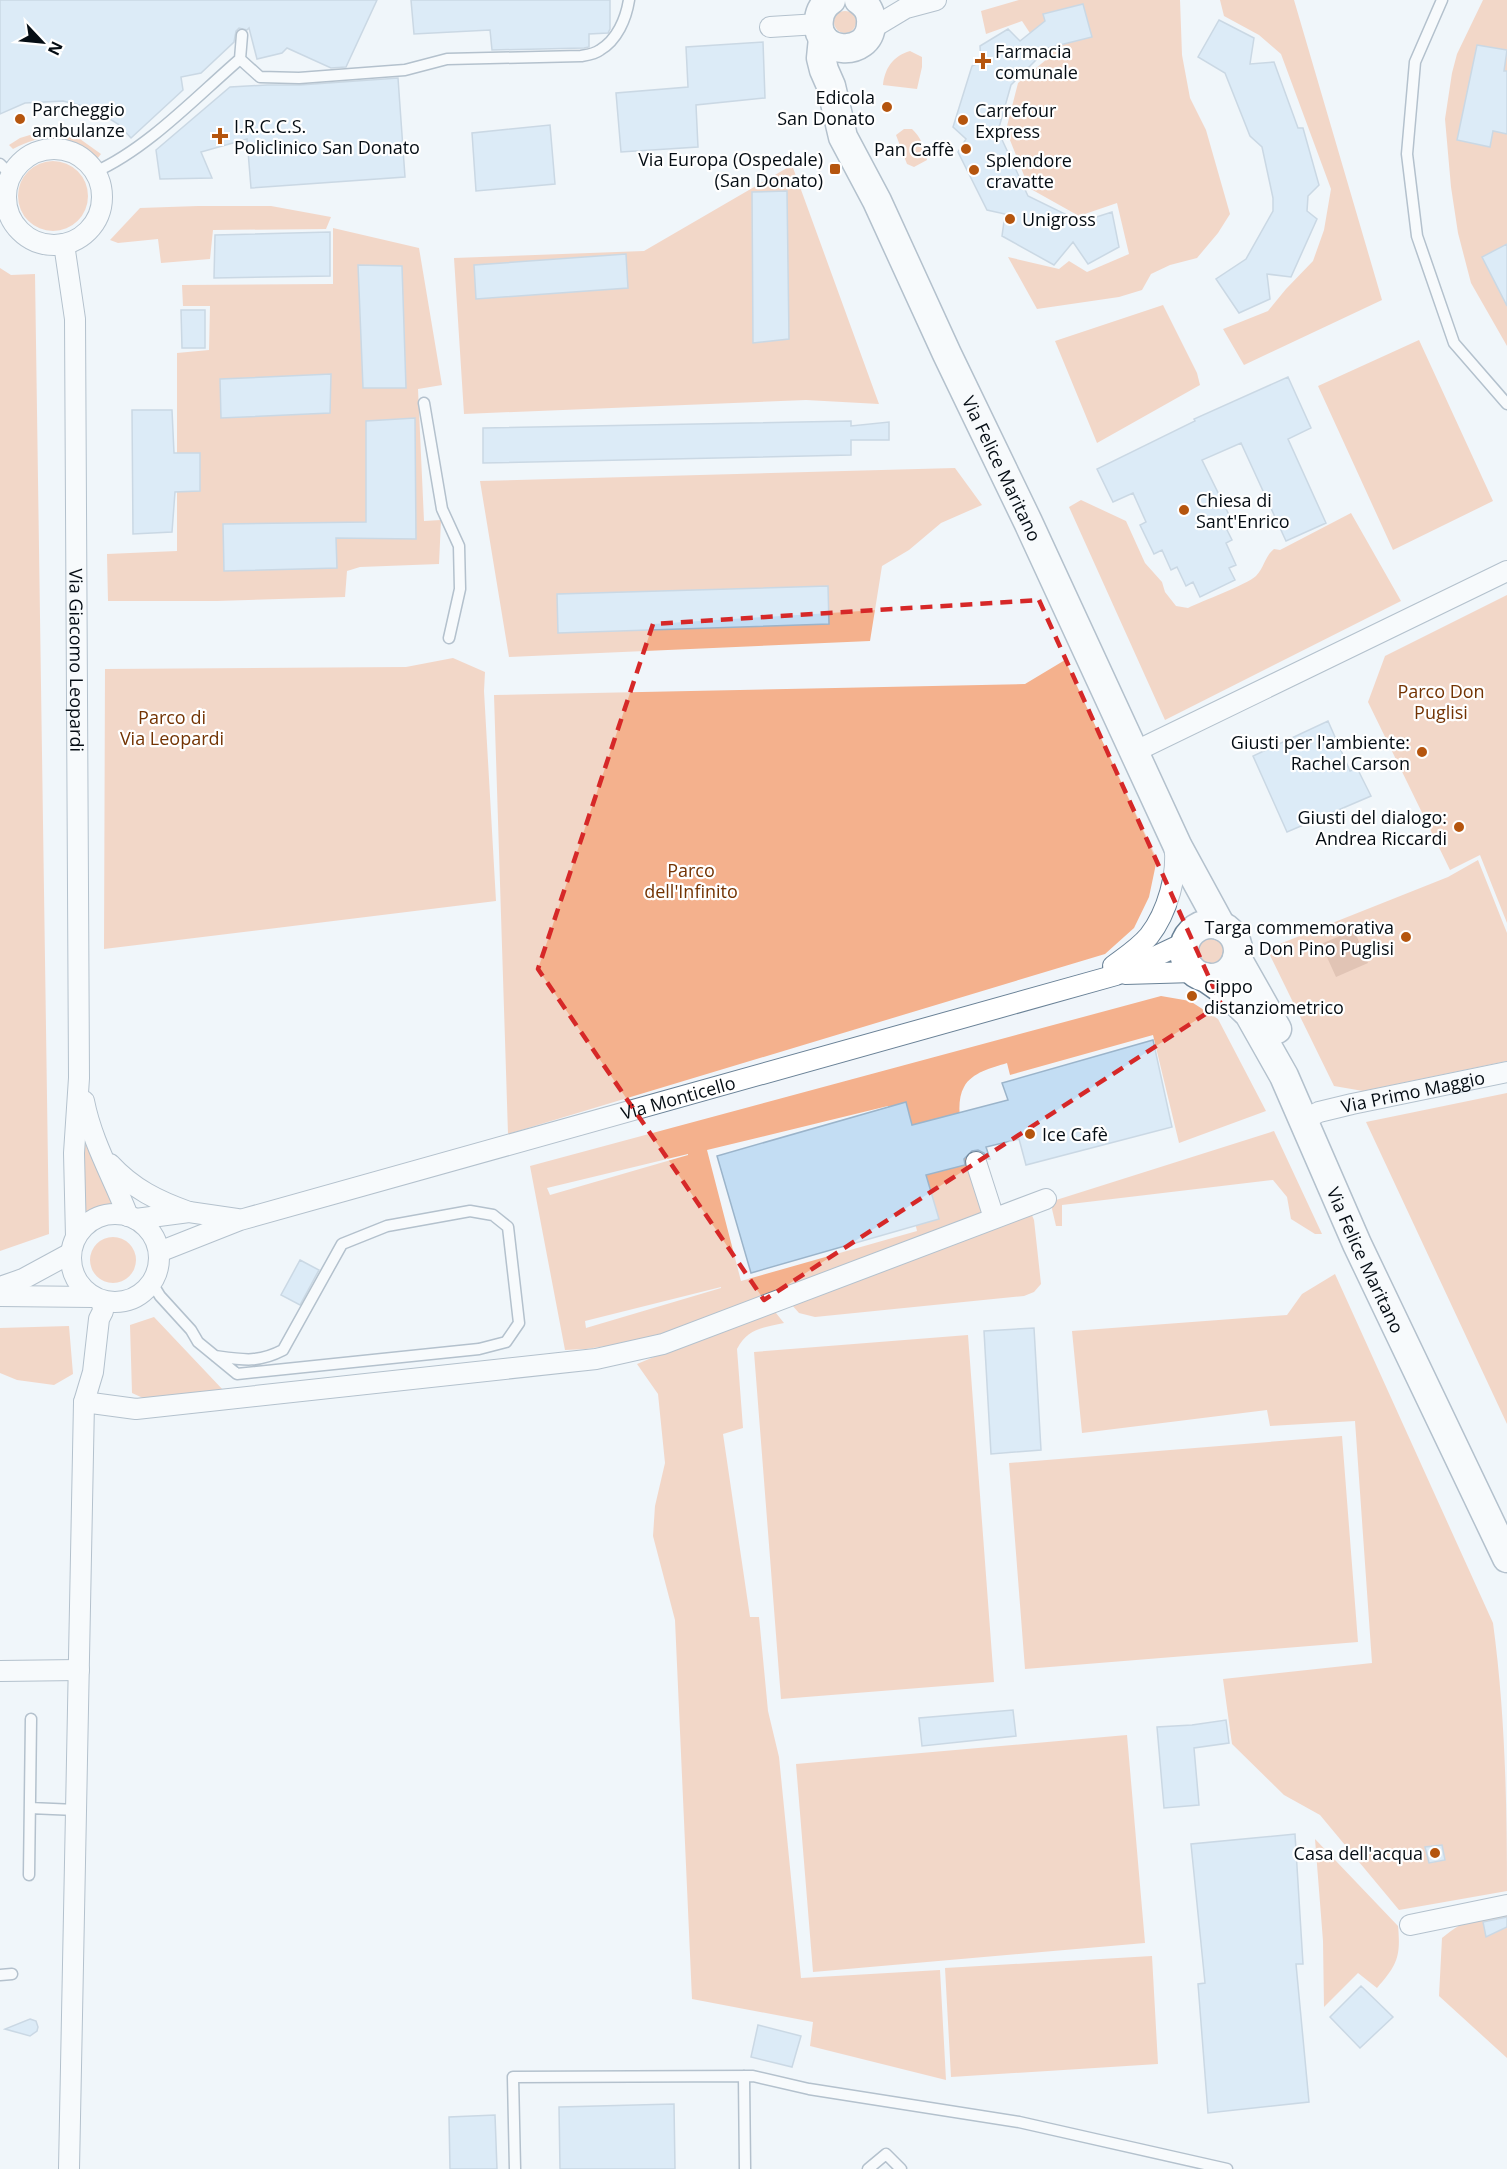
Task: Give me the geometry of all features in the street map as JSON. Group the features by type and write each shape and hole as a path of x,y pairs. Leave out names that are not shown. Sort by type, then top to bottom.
{"street":[{"path":"770,27 822,15 837,48 862,20 936,0"},
{"path":"831,86 862,20 906,8"},
{"name":"Via Felice Maritano","path":"822,15 821,58 831,86 843,137 878,201 1174,840 1221,926"},
{"path":"52,149 74,153 86,161 95,172 102,195 98,217 84,234 64,244 48,245 26,236 10,217 3,203 5,175 32,154 52,149"},
{"name":"Via Giacomo Leopardi","path":"64,244 75,319 79,1078 74,1153 73,1245"},
{"path":"1134,752 1507,571"},
{"path":"1049,993 1113,966 1149,936 1167,900 1172,879 1174,840"},
{"name":"Via Felice Maritano","path":"1174,840 1189,898 1189,937"},
{"path":"1211,924 1221,926 1235,939 1238,948 1237,958 1230,970 1218,977 1199,975 1187,963 1184,952 1189,937 1201,926 1211,924"},
{"name":"Via Monticello","path":"159,1252 240,1220 1116,975 1189,937"},
{"name":"Via Felice Maritano","path":"1237,958 1263,1002 1387,1308 1507,1558"},
{"name":"Via Monticello","path":"1116,975 1199,975"},
{"name":"Via Felice Maritano","path":"1199,975 1225,991 1249,1014 1284,1076 1311,1116 1374,1238 1507,1517"},
{"name":"Via Primo Maggio","path":"1311,1116 1352,1104 1507,1072"},
{"name":"Via Giacomo Leopardi","path":"79,1078 88,1122 99,1151 132,1217"},
{"name":"Via Giacomo Leopardi","path":"99,1151 120,1175 135,1187 158,1201 189,1212"},
{"path":"976,1162 994,1218"},
{"path":"84,1402 136,1409 596,1359 663,1344 1046,1199"},
{"name":"Via Monticello","path":"132,1217 189,1212 240,1220"},
{"path":"0,1296 97,1299 120,1303 136,1297 152,1283 158,1268 159,1252 147,1227 132,1217 116,1214 104,1215 83,1227 73,1245 71,1266 75,1278 82,1289 97,1299 103,1311 99,1318 93,1372 84,1402 69,2169"},
{"path":"0,1287 23,1279 73,1245"},
{"path":"0,1671 79,1670"},
{"path":"1410,1925 1507,1905"}],"lane":[{"path":"240,59 260,76 299,78 405,70 447,59 581,57 600,51 616,34 627,12 629,0"},
{"path":"1442,0 1415,62 1407,154 1417,236 1454,343 1507,404"},
{"path":"95,172 114,164 138,147 240,59 242,35"},
{"path":"424,403 442,509 459,546 460,589 450,638"},
{"path":"152,1283 160,1296 191,1330 198,1342 237,1374 480,1349 506,1342 519,1323 508,1227 493,1215 470,1211 387,1226 342,1244 283,1350 268,1358 249,1361 216,1356"},
{"path":"29,1875 31,1719"},
{"path":"30,1808 76,1810"},
{"path":"744,2076 745,2169"},
{"path":"515,2169 513,2077 744,2076 808,2089 1019,2122 1197,2165 1227,2169"},
{"path":"868,2169 886,2154 901,2169"}],"highlighted area":[{"path":"1039,600 1221,1004 764,1300 538,969 653,624"}],"green space":[{"path":"1019,0 1180,0 1182,55 1190,98 1206,130 1230,214 1218,233 1197,258 1170,265 1151,274 1142,290 1119,297 1037,309 1008,257 1059,269 1069,261 1087,272 1129,254 1117,203 1079,216 1029,188 1006,130 1018,83 1047,59 1022,21 986,34 981,11"},
{"path":"1220,0 1294,0 1382,300 1244,365 1223,329 1268,311 1313,261 1324,230 1331,189 1281,54 1259,35 1224,16"},
{"path":"1483,0 1507,0 1507,346 1471,283 1458,233 1445,119 1457,54"},
{"path":"841,11 849,11 856,18 856,26 849,33 841,33 834,26 834,18"},
{"path":"910,51 922,57 917,89 883,85 891,63"},
{"path":"904,129 912,129 915,132 925,152 927,160 914,167 907,164 896,135"},
{"path":"43,131 73,134 101,154 97,159 76,144 57,138 37,139 13,149 9,145 20,138"},
{"path":"53,161 66,164 78,171 85,183 88,196 85,209 78,221 66,228 53,231 40,228 28,221 21,209 18,196 21,183 28,171 40,164"},
{"path":"792,165 879,404 806,400 464,414 454,258 644,251"},
{"path":"271,206 331,217 326,229 213,230 210,259 161,263 158,239 118,243 110,240 140,208"},
{"path":"333,228 419,248 442,385 418,389 424,521 441,520 439,564 360,567 347,571 345,597 217,601 108,601 107,554 177,551 177,353 209,350 210,306 183,306 182,285 333,284"},
{"path":"0,268 11,275 35,274 49,1234 0,1251"},
{"path":"1163,305 1197,373 1200,385 1097,443 1055,341"},
{"path":"1419,340 1493,501 1393,550 1318,386"},
{"path":"955,468 982,505 941,523 909,550 882,566 870,641 509,657 480,481"},
{"path":"1081,500 1126,521 1145,563 1162,582 1165,592 1176,606 1188,608 1243,584 1256,576 1274,549 1280,550 1351,513 1401,601 1165,720 1069,507"},
{"name":"Parco Don Puglisi","path":"1507,595 1507,923 1480,855 1450,870 1368,702 1385,656"},
{"name":"Parco di Via Leopardi","path":"453,658 485,672 484,691 496,901 104,949 105,669 406,667"},
{"name":"Parco dell'Infinito","path":"1065,660 1157,859 1149,897 1134,928 1105,954 508,1134 494,695 1025,684"},
{"path":"1478,860 1507,933 1507,1061 1363,1091 1334,1086 1267,949 1448,877"},
{"path":"1213,937 1224,941 1228,952 1224,963 1213,967 1202,963 1198,952 1202,941"},
{"path":"1161,996 1190,1001 1218,1019 1266,1111 1179,1143 1153,1035 1010,1075 1007,1063 989,1069 977,1074 968,1082 960,1099 960,1115 966,1151 988,1216 667,1337 586,1349 565,1350 530,1166","holes":["888,1106 917,1231 741,1281 707,1150","688,1154 550,1195 547,1188","721,1287 586,1328 585,1321"]},
{"path":"1507,1093 1507,1424 1366,1122"},
{"path":"1274,1131 1322,1234 1315,1234 1291,1219 1287,1197 1273,1180 1062,1205 1062,1226 1056,1226 1052,1209 1053,1201"},
{"path":"83,1139 117,1207 109,1206 85,1217"},
{"path":"1031,1213 1034,1220 1041,1284 1034,1292 1024,1296 815,1317 799,1313 791,1304"},
{"path":"113,1237 129,1244 136,1260 129,1276 113,1283 97,1276 90,1260 97,1244"},
{"path":"1335,1274 1493,1623 1505,1757 1507,1891 1399,1910 1320,1815 1284,1795 1232,1744 1223,1679 1372,1663 1355,1421 1270,1426 1267,1410 1082,1433 1072,1331 1287,1315 1302,1294"},
{"path":"772,1308 784,1323 751,1333 737,1349 743,1428 723,1434 750,1617 759,1617 768,1711 779,1757 801,1978 940,1970 946,2080 810,2046 813,2022 692,1999 675,1620 653,1536 655,1506 665,1463 658,1394 637,1364"},
{"path":"154,1317 224,1391 143,1398 132,1393 130,1325"},
{"path":"69,1326 73,1374 54,1385 17,1380 0,1373 0,1328"},
{"path":"968,1335 994,1682 781,1699 754,1352"},
{"path":"1342,1436 1358,1642 1025,1669 1009,1463"},
{"path":"1127,1735 1145,1943 813,1972 796,1764"},
{"path":"1315,1839 1398,1926 1399,1937 1396,1960 1377,1988 1358,1973 1324,2007 1323,1941"},
{"path":"1507,1911 1507,2058 1439,1996 1442,1938 1472,1919"},
{"path":"1152,1956 1158,2064 951,2077 945,1968"}],"shaded area":[{"path":"1354,930 1368,963 1336,977 1321,944"}],"building":[{"path":"0,0 377,0 346,67 331,68 287,48 282,53 257,59 249,28 247,30 239,28 236,31 234,42 201,73 181,77 183,90 131,138 118,124 102,114 63,101 25,103 0,114"},
{"path":"411,0 610,0 610,29 608,33 589,34 589,47 584,48 492,50 490,30 414,34"},
{"path":"1083,4 1092,37 1048,48 1011,85 998,131 1028,196 1081,222 1112,212 1119,247 1088,264 1073,242 1054,265 1002,236 1005,214 987,210 958,152 966,139 953,127 972,66 981,62 980,46 1008,29 1020,41 1045,21 1043,14"},
{"path":"1219,20 1254,38 1250,64 1274,62 1298,128 1303,128 1319,185 1308,196 1307,211 1317,219 1291,277 1267,274 1270,299 1239,313 1216,279 1246,259 1273,211 1273,198 1262,147 1250,136 1225,73 1198,57"},
{"path":"763,42 765,98 696,105 698,147 621,152 616,93 688,87 686,47"},
{"path":"1477,45 1507,50 1504,71 1507,71 1507,134 1493,131 1490,147 1457,140"},
{"path":"398,78 405,177 251,188 247,139 201,152 212,178 160,179 156,150 230,87"},
{"path":"550,125 555,184 476,191 472,133"},
{"path":"787,191 789,339 753,343 752,192"},
{"path":"330,232 330,276 214,278 215,235"},
{"path":"1507,244 1507,306 1482,257"},
{"path":"626,254 628,288 476,299 474,265"},
{"path":"358,265 402,266 406,388 363,388"},
{"path":"181,310 205,310 205,348 182,348"},
{"path":"331,374 330,413 221,418 220,379"},
{"path":"1288,377 1311,428 1288,439 1326,523 1286,541 1241,443 1202,460 1231,519 1223,522 1232,540 1226,543 1236,565 1229,568 1235,580 1200,597 1193,582 1186,586 1177,567 1171,570 1162,550 1154,554 1140,525 1146,522 1133,493 1113,502 1097,469 1195,421 1194,419"},
{"path":"132,410 172,410 174,453 200,453 200,491 175,492 172,532 133,534"},
{"path":"415,418 416,539 336,538 337,568 224,571 223,524 366,522 366,421"},
{"path":"851,421 851,426 889,422 889,440 851,440 851,455 483,463 483,428"},
{"path":"828,586 829,624 558,633 557,594"},
{"path":"1328,721 1350,771 1357,768 1371,796 1287,832 1253,756"},
{"path":"1153,1040 1172,1127 1026,1165 1019,1139 986,1147 990,1159 978,1150 972,1151 964,1159 965,1165 926,1175 939,1219 751,1273 717,1156 906,1102 912,1125 1008,1100 1002,1083"},
{"path":"300,1260 319,1270 300,1305 281,1295"},
{"path":"1034,1328 1041,1450 991,1454 984,1331"},
{"path":"1013,1710 1016,1736 922,1746 919,1718"},
{"path":"1226,1720 1229,1743 1194,1748 1199,1805 1164,1808 1157,1727"},
{"path":"1295,1834 1303,1964 1296,1964 1309,2102 1208,2113 1198,1984 1205,1983 1191,1844"},
{"name":"Casa dell'acqua","path":"1442,1845 1445,1860 1429,1863 1425,1847"},
{"path":"1507,1917 1507,1927 1486,1937 1483,1922"},
{"path":"1361,1986 1393,2017 1360,2048 1330,2017"},
{"path":"30,2019 36,2021 38,2027 37,2031 30,2036 5,2029"},
{"path":"758,2025 801,2036 792,2067 751,2057"},
{"path":"674,2104 675,2169 560,2169 559,2107"},
{"path":"495,2115 497,2169 450,2169 449,2117"}],"place":[{"name":"Farmacia comunale","path":"983,61"},
{"name":"Edicola San Donato","path":"887,107"},
{"name":"Parcheggio ambulanze","path":"20,119"},
{"name":"Carrefour Express","path":"963,120"},
{"name":"I.R.C.C.S. Policlinico San Donato","path":"220,136"},
{"name":"Pan Caffè","path":"966,149"},
{"name":"Via Europa (Ospedale) (San Donato)","path":"835,169"},
{"name":"Splendore cravatte","path":"974,170"},
{"name":"Unigross","path":"1010,219"},
{"name":"Chiesa di Sant'Enrico","path":"1184,510"},
{"name":"Giusti per l'ambiente: Rachel Carson","path":"1422,752"},
{"name":"Giusti del dialogo: Andrea Riccardi","path":"1459,827"},
{"name":"Targa commemorativa a Don Pino Puglisi","path":"1406,937"},
{"name":"Cippo distanziometrico","path":"1192,996"},
{"name":"Ice Cafè","path":"1030,1134"},
{"name":"Casa dell'acqua","path":"1435,1853"}]}
